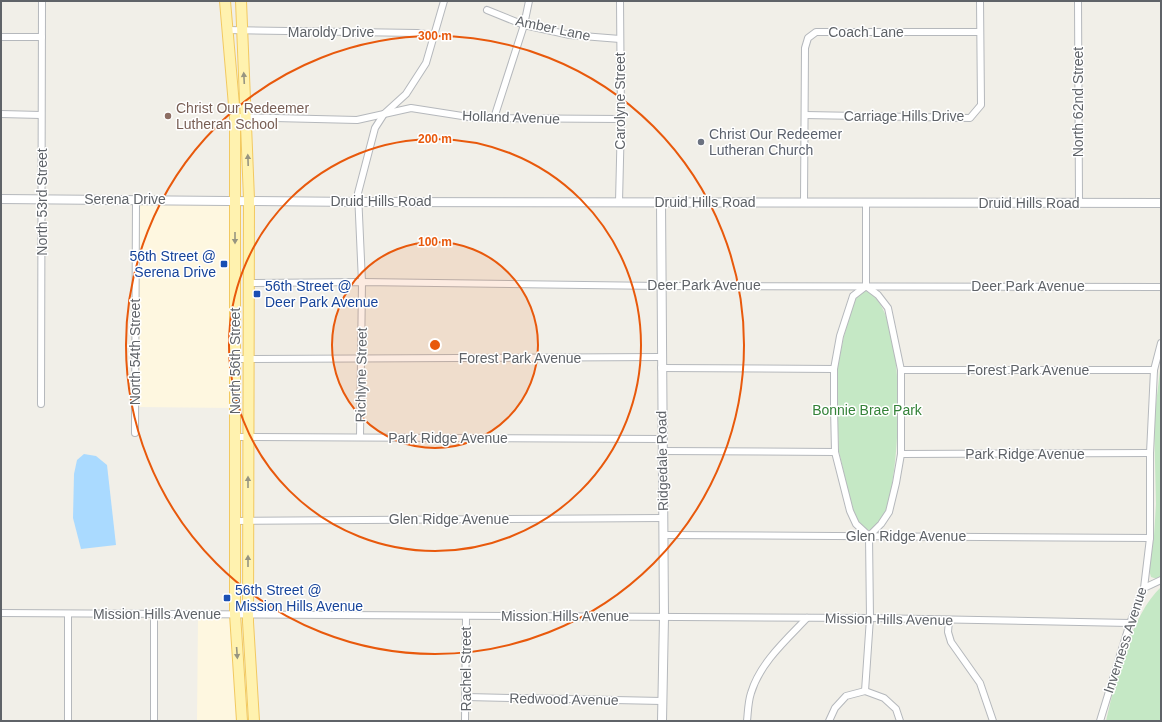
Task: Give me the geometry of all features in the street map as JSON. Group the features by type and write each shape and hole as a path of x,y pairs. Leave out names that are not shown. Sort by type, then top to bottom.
{"main road":[{"name":"North 56th Street","path":"225,1 235,117 235,614 242,721"},
{"name":"North 56th Street","path":"241,1 249,199 248,614 254,721"}],"street":[{"name":"North 53rd Street","path":"41,404 42,1"},
{"name":"Richlyne Street","path":"360,437 362,282 360,202 358,193 375,128 384,114 406,94 426,62 444,1"},
{"path":"494,118 524,24 529,1"},
{"name":"Carolyne Street","path":"619,202 621,119 620,1"},
{"name":"Carriage Hills Drive","path":"805,115 970,118 981,105 980,1"},
{"name":"North 62nd Street","path":"1078,1 1079,203"},
{"name":"Amber Lane","path":"488,10 524,24 570,35 620,39"},
{"name":"Maroldy Drive","path":"227,30 417,32 434,35"},
{"name":"Coach Lane","path":"805,115 805,48 808,38 816,32 980,32"},
{"path":"1,37 42,37"},
{"name":"Holland Avenue","path":"235,117 357,120 411,108 475,118 621,119"},
{"path":"1,114 41,115"},
{"path":"804,202 805,115"},
{"name":"Serena Drive","path":"1,199 249,199"},
{"name":"North 54th Street","path":"135,433 136,199"},
{"name":"Druid Hills Road","path":"249,199 360,202 1161,203"},
{"name":"Ridgedale Road","path":"661,202 664,617 662,721"},
{"path":"866,202 866,286"},
{"name":"Deer Park Avenue","path":"248,283 362,282 661,286 1161,286"},
{"path":"866,286 853,296 840,336 834,369 835,452 850,511 856,524 869,536"},
{"path":"865,692 870,618 869,536 881,524 889,512 901,454 901,370 888,308 878,295 866,286"},
{"name":"Inverness Avenue","path":"1100,721 1130,623 1144,588 1150,538 1150,453 1154,370 1161,343"},
{"name":"Forest Park Avenue","path":"235,359 661,357"},
{"path":"661,368 834,369"},
{"name":"Forest Park Avenue","path":"901,370 1154,370"},
{"name":"Park Ridge Avenue","path":"235,437 662,439"},
{"path":"662,451 835,452"},
{"name":"Park Ridge Avenue","path":"901,454 1150,453"},
{"name":"Glen Ridge Avenue","path":"235,521 663,518"},
{"name":"Glen Ridge Avenue","path":"663,535 1150,538"},
{"path":"1144,588 1161,580"},
{"name":"Mission Hills Avenue","path":"1,613 870,618 1130,623"},
{"path":"68,614 68,721"},
{"path":"154,615 154,721"},
{"name":"Rachel Street","path":"465,721 466,616"},
{"path":"747,721 751,693 762,670 771,656 807,618"},
{"path":"949,620 948,632 951,642 980,683 993,721"},
{"path":"829,721 835,708 846,696 865,692 884,698 896,709 900,721"},
{"name":"Redwood Avenue","path":"466,697 662,701"}],"shaded area":[{"path":"139,203 232,203 232,408 139,407"},
{"path":"198,618 231,618 239,721 197,721"}],"green space":[{"name":"Bonnie Brae Park","path":"864,290 879,302 889,326 895,356 898,391 898,427 891,490 885,513 872,530 868,530 859,524 853,511 839,452 837,407 837,370 844,336 852,306 858,294"},
{"path":"1161,362 1161,577 1157,579 1151,577 1149,570 1154,536 1156,504 1154,421"},
{"path":"1161,587 1161,721 1106,721 1119,668 1133,631 1150,599"}],"water":[{"path":"84,454 96,456 107,465 116,545 81,549 73,518 74,474 77,460"}],"place":[{"name":"Christ Our Redeemer Lutheran School","path":"168,116"},
{"name":"Christ Our Redeemer Lutheran Church","path":"701,142"},
{"name":"56th Street @ Serena Drive","path":"224,264"},
{"name":"56th Street @ Deer Park Avenue","path":"257,294"},
{"name":"56th Street @ Mission Hills Avenue","path":"227,598"}]}
